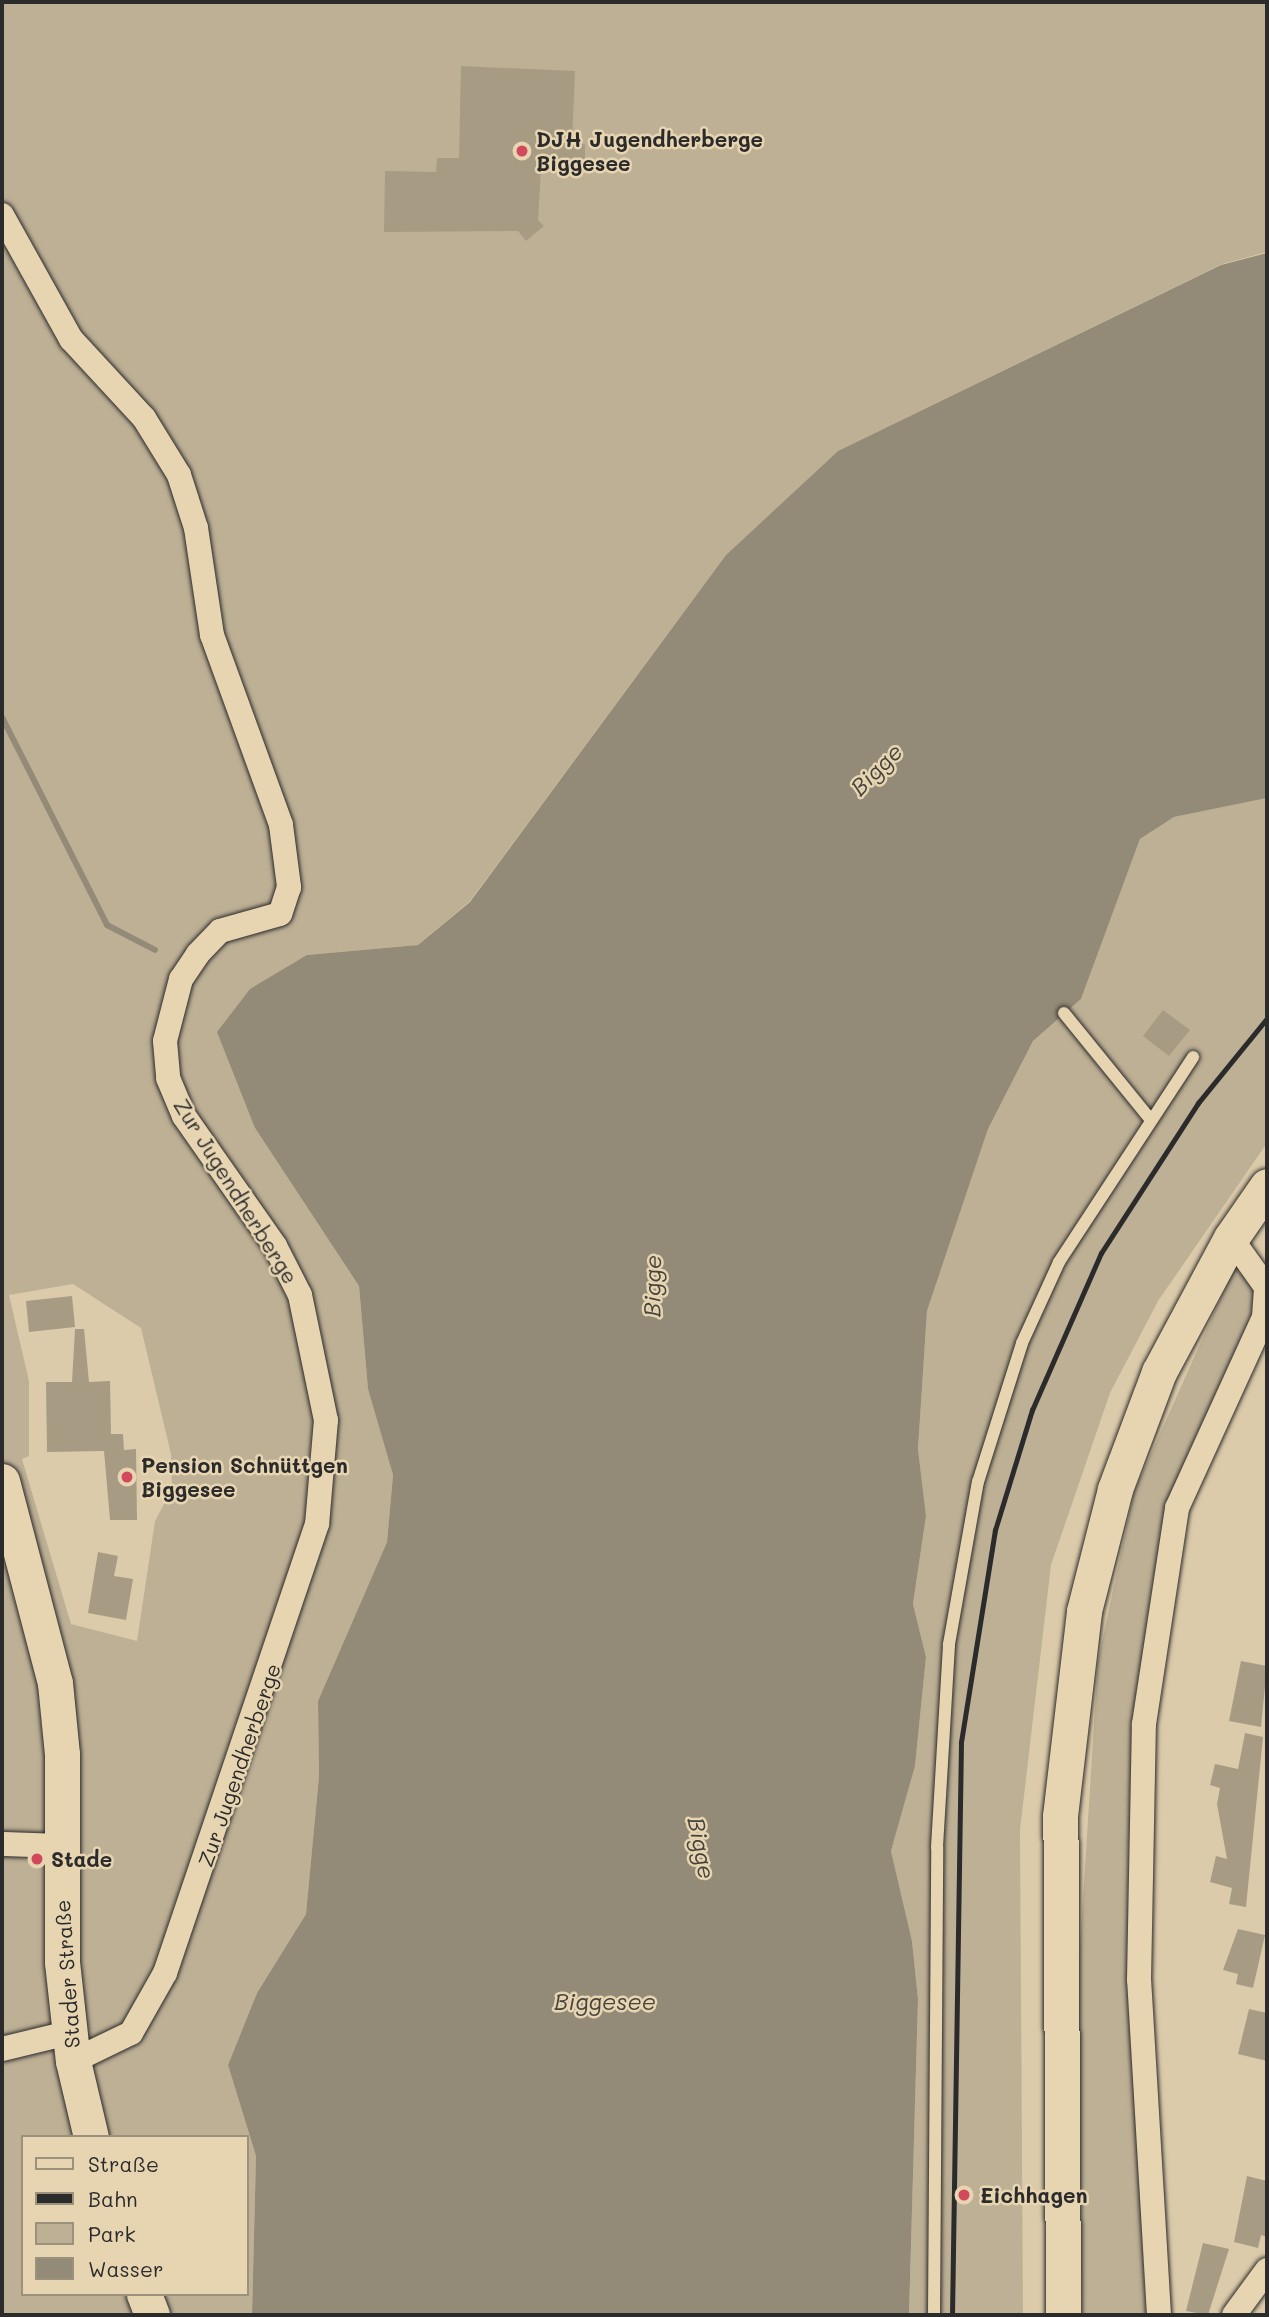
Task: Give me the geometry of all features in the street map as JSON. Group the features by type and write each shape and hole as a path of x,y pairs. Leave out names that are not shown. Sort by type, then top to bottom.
{"main road":[{"path":"1062,2315 1060,1816 1074,1671 1098,1550 1132,1440 1159,1372 1231,1238 1267,1186"},
{"name":"Stader Straße","path":"2,1481 55,1683 70,2047 91,2135"},
{"path":"145,2296 152,2315"}],"street":[{"name":"Zur Jugendherberge","path":"2,215 71,339 144,418 179,475 196,528 212,635 281,825 289,887 280,914 220,931 198,954 181,979 165,1041 168,1078 184,1116 275,1246 300,1296 326,1420 317,1524 165,1973 131,2033 70,2047"},
{"path":"1159,2315 1139,1980 1144,1724 1177,1508 1264,1317 1266,1287 1231,1238"},
{"path":"2,1844 63,1846"},
{"path":"2,2049 70,2047"},
{"path":"1234,2315 1267,2270"}],"lane":[{"path":"1064,1013 1150,1119"},
{"path":"934,2315 937,1847 949,1644 978,1482 1022,1343 1059,1262 1193,1056"}],"green space":[{"path":"2,2 1267,2 1267,252 1222,264 838,451 726,555 470,901 418,945 307,955 255,1128 359,1286 368,1389 393,1475 387,1542 318,1701 319,1776 306,1914 257,1993 228,2065 256,2156 252,2315 2,2315","holes":["73,1284 141,1328 171,1454 172,1489 155,1521 137,1641 71,1624 22,1459 29,1456 29,1381 9,1295"]},
{"path":"1267,798 1267,1143 1158,1301 1110,1393 1051,1565 1020,1830 1023,2315 909,2315 918,1999 912,1941 891,1851 915,1766 926,1657 913,1604 926,1516 918,1449 927,1311 988,1129 1033,1041 1081,999 1140,839 1174,817"},
{"path":"1234,1268 1255,1284 1252,1313 1169,1502 1130,1977 1146,2315 1082,2315 1077,1994 1098,1661 1134,1492"}],"water":[{"name":"Biggesee","path":"1267,253 1267,798 1174,817 1140,839 1081,999 1033,1041 988,1129 927,1311 918,1449 926,1516 913,1604 926,1657 915,1766 891,1851 912,1941 918,1999 909,2315 252,2315 256,2156 228,2065 257,1993 306,1914 319,1776 318,1701 387,1542 393,1475 368,1389 359,1286 255,1128 217,1032 250,989 307,955 418,945 470,902 726,555 838,451 1221,265"}],"building":[{"name":"DJH Jugendherberge Biggesee","path":"461,66 575,71 572,143 585,144 585,172 541,170 538,220 544,226 526,241 518,231 384,232 385,171 436,172 437,158 459,158"},
{"path":"1163,1010 1190,1030 1169,1056 1143,1036"},
{"path":"72,1296 75,1327 29,1332 26,1301"},
{"path":"75,1329 84,1329 89,1382 110,1381 111,1434 123,1434 124,1450 136,1449 137,1520 110,1520 104,1451 47,1452 46,1382 72,1382"},
{"path":"98,1552 118,1556 114,1576 133,1579 126,1620 88,1613"},
{"path":"1241,1661 1267,1666 1261,1727 1229,1721"},
{"path":"1245,1733 1263,1737 1246,1907 1229,1904 1232,1888 1210,1882 1216,1856 1227,1859 1217,1804 1220,1788 1210,1785 1215,1764 1238,1769"},
{"path":"1238,1929 1265,1935 1253,1988 1236,1984 1238,1974 1223,1970"},
{"path":"1249,2009 1267,2013 1267,2061 1238,2054"},
{"path":"1247,2176 1267,2181 1267,2237 1261,2235 1258,2248 1234,2242"},
{"path":"1203,2243 1229,2249 1208,2315 1186,2311"}],"waterway":[{"path":"2,717 107,925 155,950"}],"railway":[{"path":"952,2315 961,1742 995,1530 1032,1410 1101,1253 1198,1103 1267,1018"}],"place":[{"name":"DJH Jugendherberge Biggesee","path":"522,151"},
{"name":"Pension Schnüttgen Biggesee","path":"127,1477"},
{"name":"Stade","path":"37,1859"},
{"name":"Eichhagen","path":"964,2195"}],"water label":[{"name":"Bigge","path":"876,769"},
{"name":"Bigge","path":"652,1286"},
{"name":"Bigge","path":"702,1848"}]}
